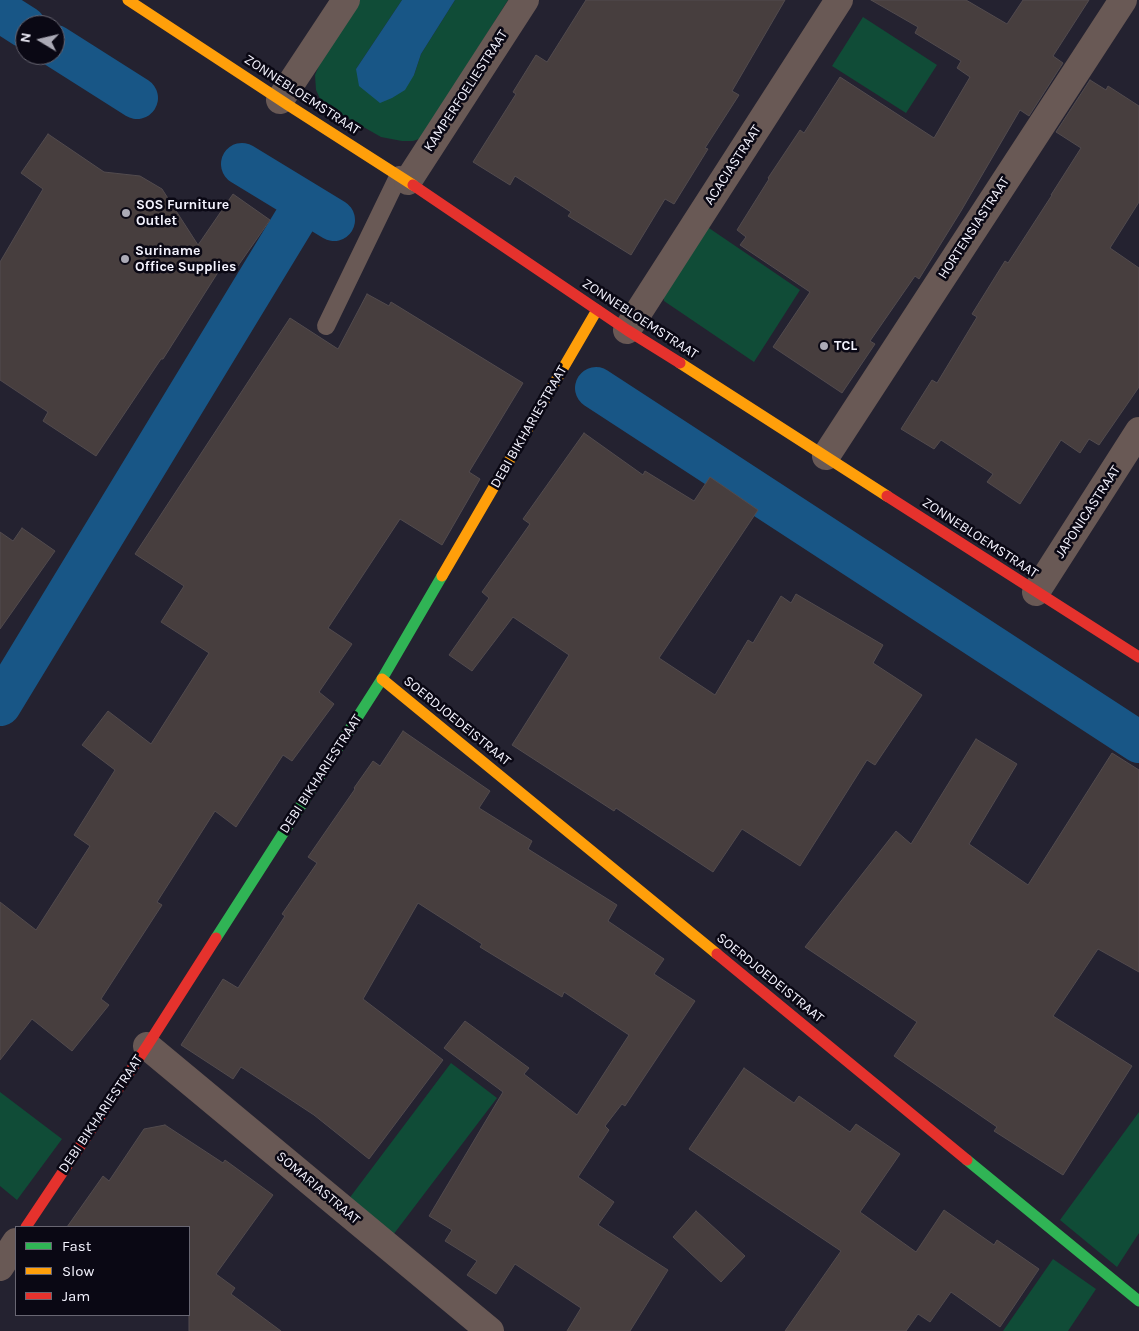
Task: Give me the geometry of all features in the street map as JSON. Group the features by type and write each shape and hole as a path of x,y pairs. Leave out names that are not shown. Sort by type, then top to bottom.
{"street":[{"name":"ZONNEBLOEMSTRAAT","path":"128,0 403,178 627,330 1139,657"},
{"path":"280,100 346,0"},
{"name":"KAMPERFOELIESTRAAT","path":"403,178 525,0"},
{"name":"ACACIASTRAAT","path":"627,330 840,0"},
{"name":"HORTENSIASTRAAT","path":"826,456 1123,0"},
{"name":"DEBI BIKHARIESTRAAT","path":"27,1226 147,1046 382,679 597,310"},
{"name":"JAPONICASTRAAT","path":"1036,592 1139,432"},
{"name":"SOERDJOEDEISTRAAT","path":"382,679 1139,1301"},
{"name":"SOMARIASTRAAT","path":"147,1046 490,1331"},
{"path":"0,1266 15,1244"}],"lane":[{"path":"326,326 403,178"}],"green space":[{"path":"358,0 402,0 356,69 414,75 421,54 455,0 508,0 422,138 413,141 402,141 381,137 321,101 316,90 315,75 321,61"},
{"path":"863,17 937,65 906,113 832,66"},
{"path":"706,226 800,290 754,362 664,301 664,294"},
{"path":"451,1063 497,1098 393,1235 348,1200"},
{"path":"0,1092 62,1139 17,1200 0,1186"},
{"path":"1139,1112 1139,1233 1117,1267 1060,1220"},
{"path":"1053,1259 1096,1289 1068,1331 1003,1331"}],"water":[{"path":"402,0 455,0 421,54 414,75 405,90 380,103 359,86 356,69"}],"building":[{"path":"586,0 785,0 732,91 739,95 705,148 708,149 674,204 665,199 631,255 568,216 571,212 515,176 510,185 473,162 516,94 513,92 536,55 547,62"},
{"path":"871,0 966,0 1007,24 1023,0 1089,0 1053,56 1063,63 1029,116 1020,110 919,279 915,276 870,341 875,344 842,393 773,347 810,292 740,245 746,237 737,230 800,130 804,133 840,77 934,138 970,77 957,68 961,61 915,33 918,27"},
{"path":"1090,80 1106,90 1108,86 1139,106 1139,202 1110,248 1139,268 1139,387 1099,445 1089,439 1080,453 1061,440 1020,504 987,482 993,474 941,440 934,449 901,429 932,380 937,383 977,317 972,314 1005,261 1008,263 1081,148 1056,132"},
{"path":"48,134 104,172 140,176 162,189 198,245 233,194 270,220 233,273 222,266 163,359 161,359 96,456 43,421 48,412 0,380 0,262 43,189 21,173"},
{"path":"367,294 389,306 391,302 523,383 469,472 480,479 442,545 400,519 328,628 352,644 319,692 334,704 292,761 283,755 236,827 215,811 157,902 162,905 101,999 109,1005 72,1051 32,1019 0,1060 0,902 36,930 90,846 74,835 115,770 82,745 108,711 151,744 209,653 161,622 184,586 135,554 290,318 338,349"},
{"path":"584,433 643,475 645,471 694,501 710,477 758,510 659,658 715,695 748,640 753,643 781,596 791,603 796,594 883,645 873,663 922,695 875,765 867,760 800,866 742,829 713,872 616,808 614,811 512,745 569,655 513,617 472,671 449,655 489,598 482,592 530,524 523,519"},
{"path":"22,528 55,551 0,629 0,532 13,541"},
{"path":"403,731 490,791 479,808 532,841 528,849 617,905 608,921 664,959 654,974 695,1001 625,1106 622,1104 605,1126 609,1130 578,1177 614,1202 598,1225 668,1270 630,1331 567,1331 581,1308 515,1264 496,1294 467,1275 477,1261 445,1241 452,1230 429,1216 503,1092 444,1048 465,1021 529,1068 524,1074 577,1115 629,1035 564,992 562,997 480,947 482,944 418,903 363,999 443,1060 369,1159 314,1115 241,1067 233,1079 181,1045 223,979 238,988 285,916 282,914 317,863 308,857 373,761 380,766"},
{"path":"976,739 1017,764 969,844 1028,885 1112,753 1139,770 1139,972 1098,949 1053,1016 1132,1066 1063,1175 994,1131 997,1127 894,1056 917,1022 805,947 896,831 911,844"},
{"path":"744,1068 794,1103 799,1096 850,1132 856,1124 900,1154 860,1212 916,1252 944,1210 994,1245 997,1240 1039,1269 1000,1327 951,1292 930,1322 918,1314 906,1331 785,1331 841,1251 689,1149"},
{"path":"165,1125 223,1163 225,1160 273,1195 216,1274 235,1288 231,1294 281,1331 189,1331 190,1226 68,1226 103,1176 109,1181 144,1129"},
{"path":"696,1211 745,1256 721,1282 673,1237"}],"waterway":[{"path":"0,11 15,21"},
{"path":"65,52 137,98"},
{"path":"242,164 334,220"},
{"path":"0,705 305,203"},
{"path":"596,388 1139,742"}],"traffic: fast":[{"path":"216,938 382,679 442,576"},
{"path":"967,1160 1139,1301"}],"traffic: slow":[{"path":"128,0 413,185"},
{"path":"442,576 597,310"},
{"path":"680,363 887,496"},
{"path":"382,679 717,954"}],"traffic: jam":[{"path":"413,185 627,330 680,363"},
{"path":"887,496 1139,657"},
{"path":"27,1226 147,1046 216,938"},
{"path":"717,954 967,1160"}],"place":[{"name":"SOS Furniture Outlet","path":"126,213"},
{"name":"Suriname Office Supplies","path":"125,259"},
{"name":"TCL","path":"824,346"}]}
